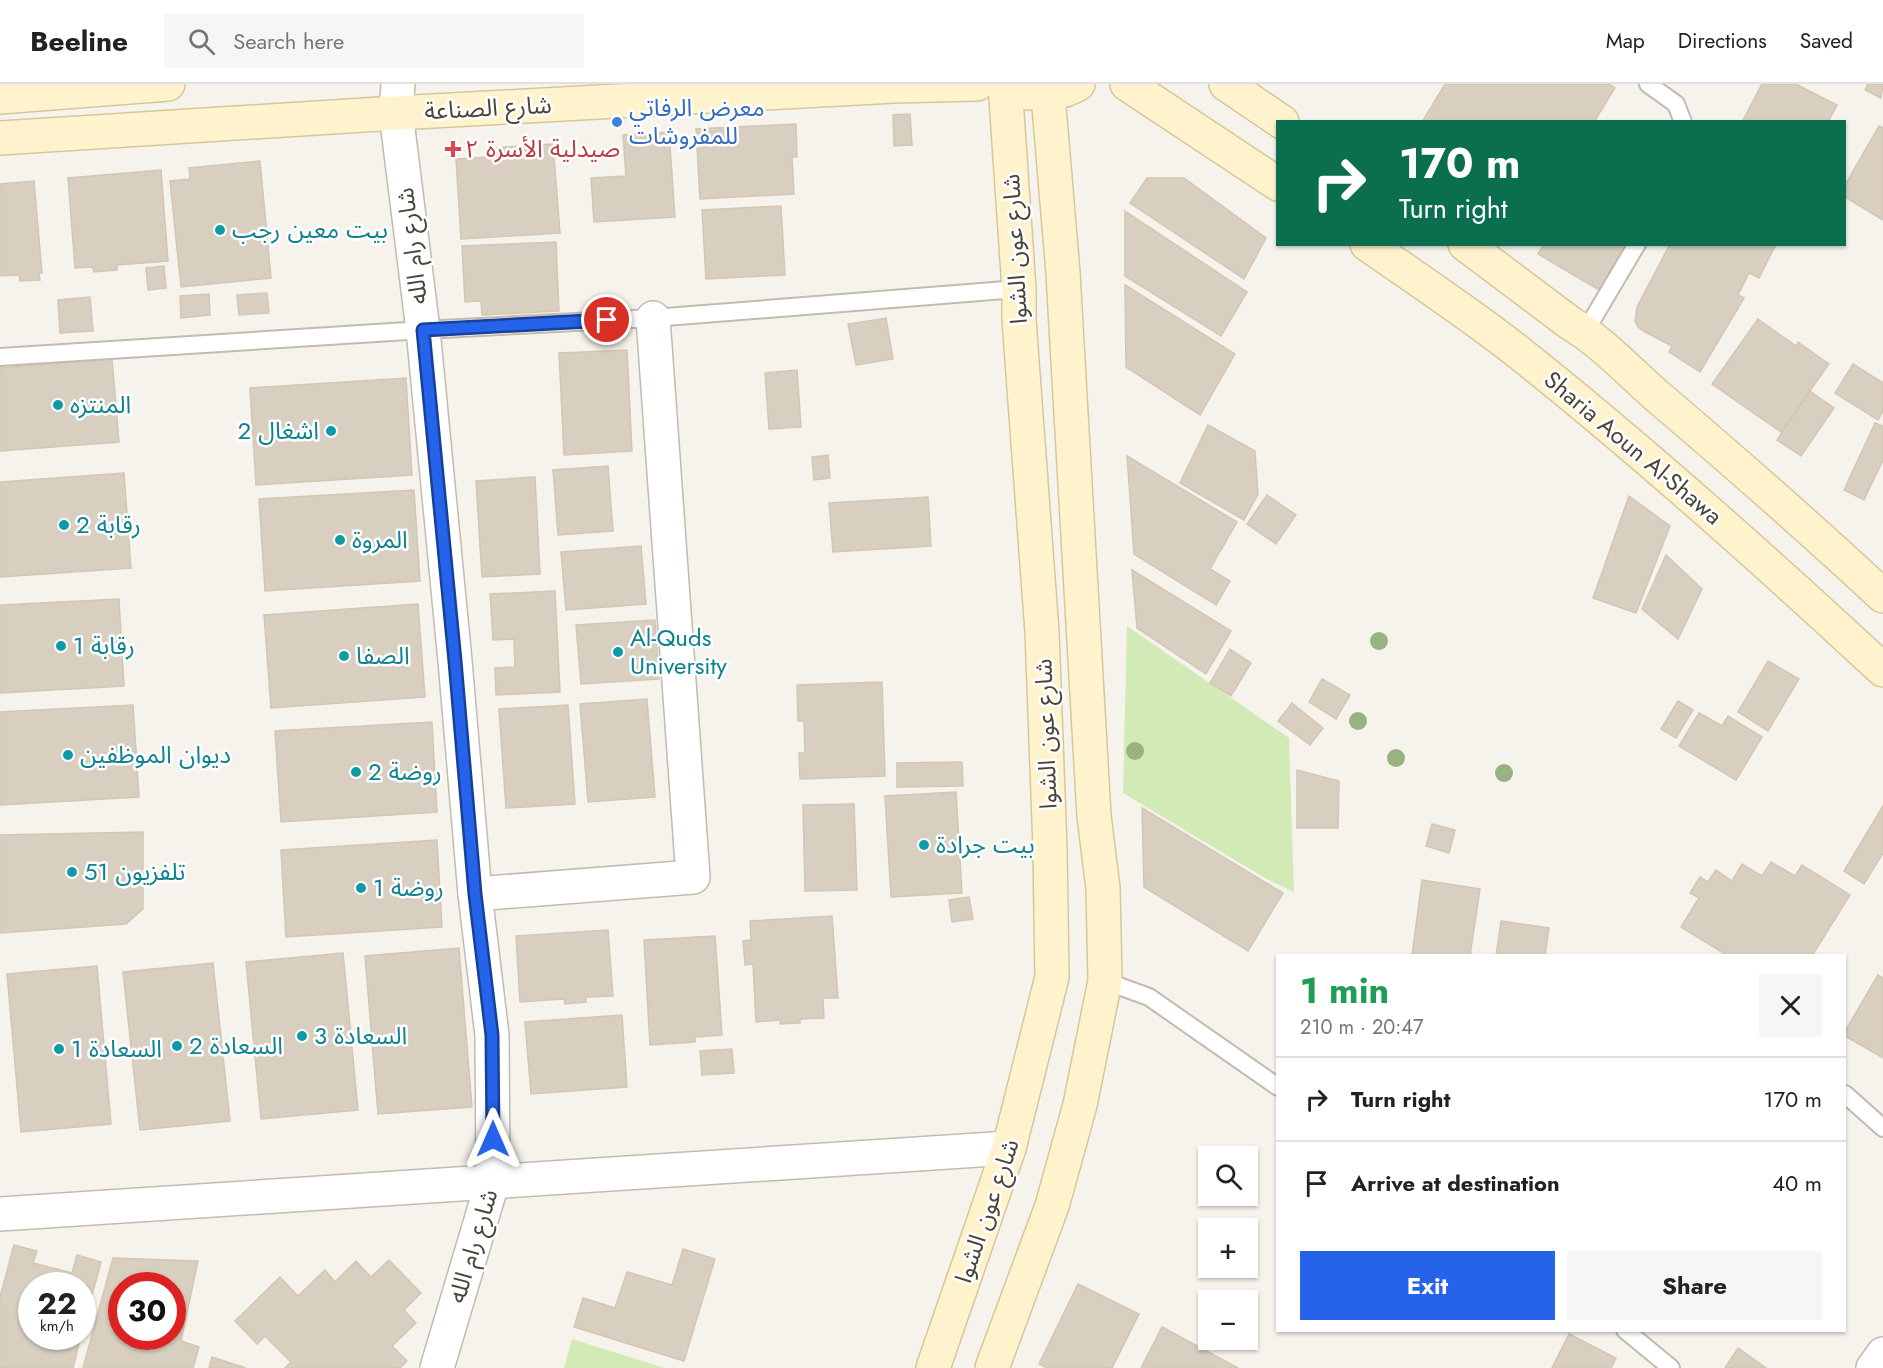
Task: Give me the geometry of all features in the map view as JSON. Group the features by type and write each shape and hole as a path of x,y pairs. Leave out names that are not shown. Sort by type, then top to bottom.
{"main road":[{"path":"0,97 168,84"},
{"name":"شارع الصناعة","path":"0,138 397,98 977,84"},
{"path":"1006,84 1026,93 1063,89"},
{"name":"شارع عون الشوا","path":"933,1368 1010,1148 1052,977 1042,632 1019,320 1006,84"},
{"path":"1127,84 1276,183"},
{"path":"1226,84 1279,120"},
{"name":"شارع عون الشوا","path":"992,1368 1052,1206 1080,1105 1105,981 1103,888 1094,816 1064,284 1063,89"},
{"name":"Sharia Aoun Al-Shawa","path":"1370,246 1536,366 1748,545 1883,670"},
{"path":"1468,246 1585,332 1784,504 1883,596"}],"street":[{"name":"شارع رام الله","path":"397,98 423,330 475,894 492,1035 493,1180 437,1368"},
{"path":"475,894 693,877 653,318"},
{"path":"0,1214 1010,1148"},
{"path":"1873,1368 1883,1354"}],"lane":[{"path":"1648,84 1676,104 1682,120"},
{"path":"1585,332 1635,246"},
{"path":"0,357 653,318 1019,289"},
{"path":"1105,981 1149,997 1276,1086"},
{"path":"1846,1095 1883,1128"},
{"path":"1627,1332 1671,1368"}],"green space":[{"path":"1127,626 1289,738 1294,892 1265,878 1123,793"},
{"path":"572,1339 665,1368 564,1368"}],"building":[{"path":"1445,84 1609,84 1615,88 1595,120 1423,120"},
{"path":"1762,84 1796,84 1837,105 1829,120 1743,120"},
{"path":"1868,84 1883,84 1881,98 1865,90"},
{"path":"910,114 912,145 894,146 893,115"},
{"path":"796,124 797,157 792,157 794,194 700,199 696,129"},
{"path":"1879,126 1883,128 1883,220 1846,198 1846,183"},
{"path":"669,132 675,217 594,222 591,178 626,176 623,135"},
{"path":"553,144 560,233 461,239 456,159 493,157 492,148"},
{"name":"بيت معين رجب","path":"260,161 271,278 181,287 170,181 190,179 189,168"},
{"path":"161,170 168,261 117,265 117,270 94,272 93,267 75,268 68,178"},
{"path":"1147,178 1184,178 1266,238 1244,279 1130,203"},
{"path":"34,181 42,273 39,273 40,280 20,281 19,275 0,276 0,184"},
{"path":"781,206 785,275 706,279 702,210"},
{"path":"1125,211 1247,292 1221,336 1125,276"},
{"path":"556,242 559,311 482,315 481,301 465,302 462,246"},
{"path":"1543,246 1625,246 1599,290 1538,254"},
{"path":"1669,246 1775,246 1759,278 1749,273 1738,295 1744,298 1700,372 1669,352 1672,346 1638,327 1635,321 1637,307"},
{"path":"164,266 166,288 148,290 146,268"},
{"path":"1125,285 1235,354 1200,415 1126,367"},
{"path":"267,293 269,313 239,315 237,295"},
{"path":"209,294 210,315 181,318 180,296"},
{"path":"90,297 93,331 60,333 58,300"},
{"path":"886,318 893,359 856,365 848,324"},
{"path":"1758,319 1796,346 1798,342 1829,364 1781,432 1712,384"},
{"path":"627,350 632,451 564,455 559,353"},
{"name":"المنتزه","path":"112,359 119,442 0,451 0,368"},
{"path":"1853,364 1883,383 1883,411 1878,420 1835,393"},
{"path":"797,370 801,427 769,429 765,373"},
{"name":"اشغال 2","path":"406,378 412,475 256,485 250,388"},
{"path":"1810,391 1834,408 1801,456 1777,440"},
{"path":"1875,423 1883,426 1883,460 1864,500 1844,490"},
{"path":"1208,425 1255,451 1258,494 1244,520 1180,483"},
{"path":"828,455 830,478 814,480 812,457"},
{"path":"1127,456 1237,522 1210,569 1230,581 1216,605 1134,554"},
{"path":"608,466 613,531 558,535 553,470"},
{"name":"رقابة 2","path":"124,473 131,568 0,577 0,482"},
{"path":"535,477 540,574 482,577 476,481"},
{"name":"المروة","path":"414,490 420,581 265,591 259,499"},
{"path":"1267,495 1296,515 1276,544 1247,524"},
{"path":"1629,496 1670,526 1636,613 1593,598"},
{"path":"928,497 931,546 833,552 829,503"},
{"path":"641,546 646,604 566,610 561,552"},
{"path":"1666,555 1702,589 1678,639 1642,609"},
{"path":"1132,570 1231,631 1206,674 1137,628"},
{"path":"555,591 560,692 496,695 495,668 515,667 514,639 493,640 490,594"},
{"name":"رقابة 1","path":"119,599 124,686 0,693 0,605"},
{"name":"الصفا","path":"418,604 425,697 271,708 264,615"},
{"name":"Al-Quds University","path":"655,620 659,679 581,684 576,625"},
{"path":"1230,649 1251,663 1231,696 1210,683"},
{"path":"1768,661 1799,679 1768,731 1738,712"},
{"path":"1322,679 1350,695 1336,719 1309,702"},
{"path":"882,682 885,776 800,779 799,753 805,753 804,721 798,721 797,685"},
{"path":"647,699 655,797 588,802 580,704"},
{"path":"1678,701 1693,710 1676,738 1661,729"},
{"path":"1292,703 1323,728 1310,745 1278,721"},
{"name":"ديوان الموظفين","path":"133,705 139,797 0,805 0,712"},
{"path":"568,705 575,804 506,808 499,709"},
{"path":"1699,713 1722,726 1728,716 1762,737 1736,780 1679,746"},
{"name":"روضة 2","path":"432,722 437,812 281,822 275,731"},
{"path":"962,762 963,786 897,787 897,763"},
{"path":"1297,770 1339,781 1338,828 1297,828"},
{"name":"بيت جرادة","path":"956,792 962,893 891,897 885,796"},
{"path":"854,804 857,890 805,891 803,805"},
{"path":"1883,806 1883,853 1864,884 1844,871"},
{"path":"1142,808 1283,893 1248,951 1144,887"},
{"path":"1432,824 1455,830 1449,853 1426,846"},
{"name":"تلفزيون 51","path":"143,832 143,909 126,924 0,933 0,835"},
{"name":"روضة 1","path":"437,840 442,927 286,937 281,850"},
{"path":"1771,862 1795,876 1802,865 1850,895 1813,954 1725,954 1681,927 1699,898 1690,893 1700,877 1708,882 1716,870 1732,881 1742,864 1762,876"},
{"path":"1422,880 1480,889 1470,954 1412,954"},
{"path":"969,897 973,919 952,922 949,900"},
{"path":"832,916 838,998 823,998 824,1018 800,1019 800,1023 780,1024 780,1020 756,1022 753,964 745,965 743,941 751,940 750,921"},
{"path":"1501,921 1549,928 1545,954 1496,954"},
{"path":"608,930 613,996 586,997 586,1002 565,1004 564,999 520,1002 516,936"},
{"path":"715,936 722,1035 695,1037 695,1042 650,1045 644,940"},
{"path":"459,948 472,1107 378,1114 365,956"},
{"name":"السعادة 3","path":"343,953 358,1110 261,1119 246,962"},
{"name":"السعادة 2","path":"213,963 230,1121 140,1130 123,972"},
{"name":"السعادة 1","path":"97,966 111,1124 21,1132 7,974"},
{"path":"1878,975 1883,978 1883,1058 1846,1037 1846,1029"},
{"path":"622,1015 627,1087 531,1094 525,1022"},
{"path":"732,1049 734,1073 702,1075 700,1051"},
{"path":"14,1245 37,1251 33,1263 68,1272 18,1272 18,1350 78,1350 73,1368 0,1368 0,1297"},
{"path":"683,1249 715,1259 684,1361 574,1327 583,1298 615,1308 627,1272 672,1285"},
{"path":"77,1255 101,1262 96,1280 96,1272 72,1272"},
{"path":"113,1258 198,1261 186,1317 186,1272 109,1272"},
{"path":"389,1260 421,1293 404,1310 416,1323 392,1346 407,1361 400,1368 285,1368 291,1362 265,1336 257,1344 235,1321 280,1277 298,1296 325,1270 335,1282 356,1261 371,1277"},
{"path":"108,1276 108,1350 186,1350 186,1343 199,1347 193,1368 83,1368 88,1350 96,1350 96,1320"},
{"path":"1078,1284 1139,1314 1112,1368 1047,1368 1039,1364"},
{"path":"1162,1327 1198,1346 1198,1350 1205,1350 1238,1368 1141,1368"},
{"path":"1569,1334 1616,1358 1611,1368 1552,1368"},
{"path":"1738,1348 1766,1368 1725,1368"},
{"path":"212,1357 246,1368 209,1368"}],"place":[{"name":"معرض الرفاتي للمفروشات","path":"617,122"},
{"name":"صيدلية الأسرة ٢","path":"453,149"},
{"name":"بيت معين رجب","path":"220,230"},
{"name":"المنتزه","path":"58,405"},
{"name":"اشغال 2","path":"331,431"},
{"name":"رقابة 2","path":"64,525"},
{"name":"المروة","path":"340,540"},
{"name":"رقابة 1","path":"61,646"},
{"name":"Al-Quds University","path":"618,652"},
{"name":"الصفا","path":"344,656"},
{"name":"ديوان الموظفين","path":"68,755"},
{"name":"روضة 2","path":"356,772"},
{"name":"بيت جرادة","path":"924,845"},
{"name":"تلفزيون 51","path":"72,872"},
{"name":"روضة 1","path":"361,888"},
{"name":"السعادة 3","path":"302,1036"},
{"name":"السعادة 2","path":"177,1046"},
{"name":"السعادة 1","path":"59,1049"}],"route":[{"path":"493,1139 492,1035 475,894 423,330 607,320"}]}
